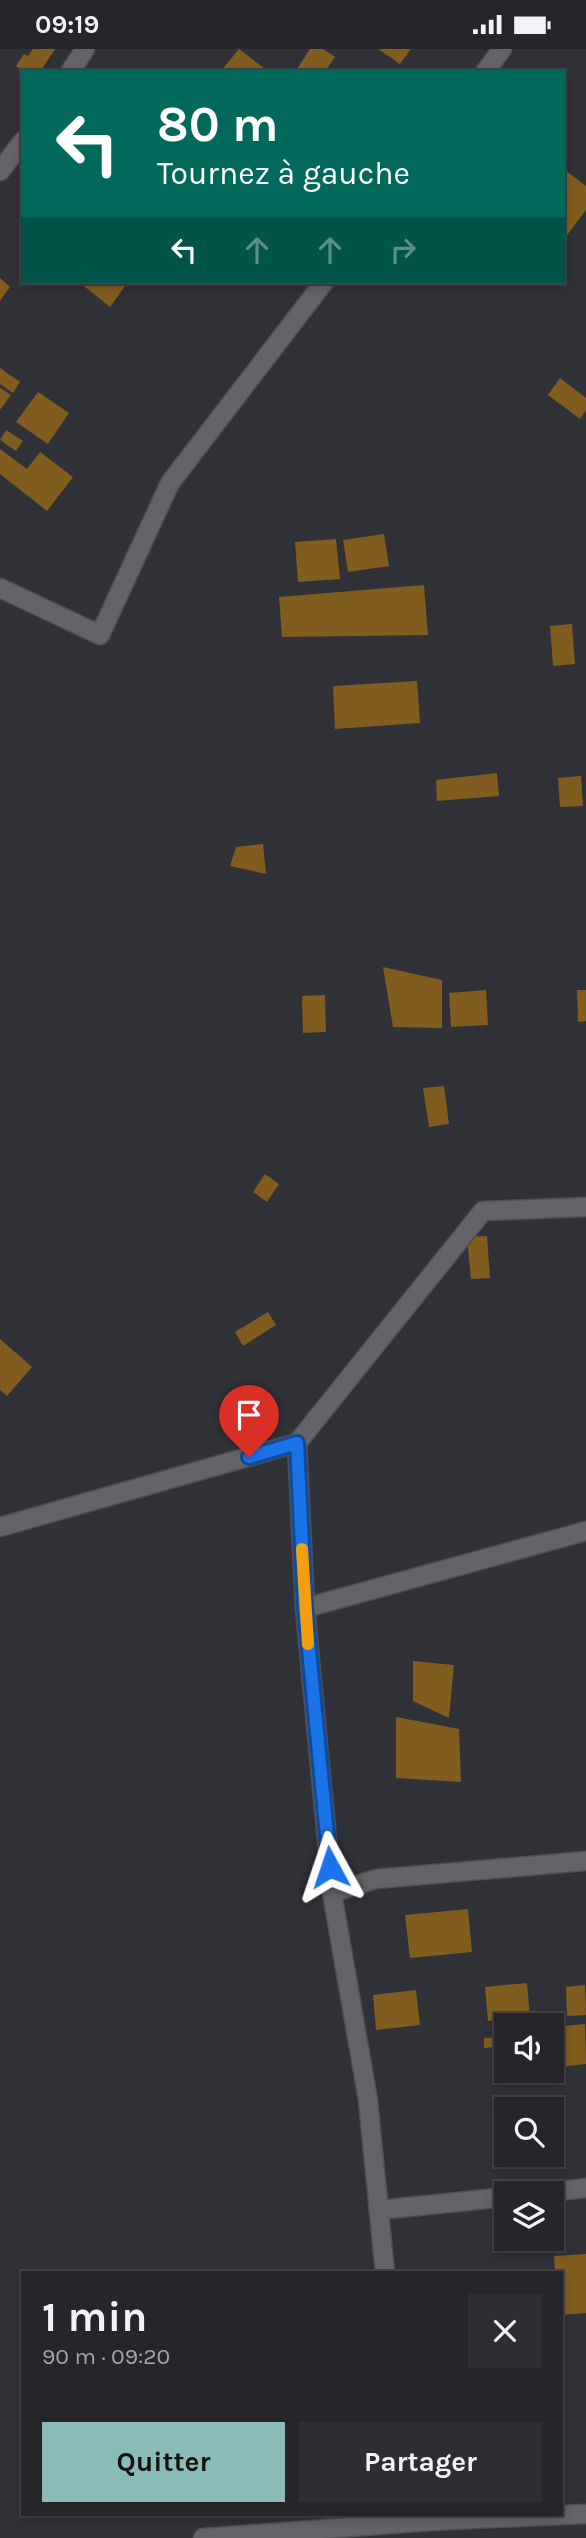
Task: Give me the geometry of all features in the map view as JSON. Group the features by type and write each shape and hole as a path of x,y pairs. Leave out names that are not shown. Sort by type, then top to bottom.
{"street":[{"path":"71,70 85,49"},
{"path":"486,70 502,49"},
{"path":"0,171 21,144"},
{"path":"0,588 100,635 170,483 322,284"},
{"path":"0,1527 297,1443 483,1211 586,1207"},
{"path":"297,1443 305,1608 332,1893 368,2100 385,2271"},
{"path":"305,1608 586,1531"},
{"path":"332,1893 376,1879 586,1861"},
{"path":"564,2190 586,2188"},
{"path":"379,2210 494,2198"},
{"path":"563,2515 586,2514"},
{"path":"203,2538 430,2518 517,2516"}],"building":[{"path":"33,49 55,49 41,70 21,70 16,66 24,54 28,56"},
{"path":"239,49 266,70 222,70"},
{"path":"310,49 323,49 335,57 326,70 296,70"},
{"path":"378,49 411,49 400,64"},
{"path":"565,172 586,186 586,210 565,238"},
{"path":"0,278 10,287 0,301"},
{"path":"81,284 127,284 110,307"},
{"path":"0,368 20,382 13,393 0,384"},
{"path":"560,378 586,398 586,410 580,419 548,395"},
{"path":"0,388 11,395 0,410"},
{"path":"38,392 69,413 48,444 16,422"},
{"path":"6,430 23,441 16,451 0,440"},
{"path":"0,449 27,469 40,452 73,477 47,511 0,474"},
{"path":"384,534 389,566 348,572 343,540"},
{"path":"336,539 340,579 298,582 295,542"},
{"path":"424,585 428,635 282,637 279,597"},
{"path":"572,624 575,664 553,666 550,626"},
{"path":"417,681 420,723 335,729 333,686"},
{"path":"497,773 499,796 437,801 436,780"},
{"path":"581,776 583,806 560,807 558,778"},
{"path":"263,844 266,874 230,866 236,847"},
{"path":"383,967 442,980 442,1028 393,1027"},
{"path":"486,990 488,1025 451,1027 449,993"},
{"path":"577,990 586,990 586,1021 578,1022"},
{"path":"325,995 326,1032 303,1033 302,996"},
{"path":"444,1086 449,1124 429,1127 423,1088"},
{"path":"265,1174 279,1184 267,1202 253,1192"},
{"path":"487,1236 490,1278 471,1279 467,1237"},
{"path":"268,1312 276,1325 243,1346 235,1332"},
{"path":"0,1339 32,1367 7,1396 0,1390"},
{"path":"413,1661 454,1665 449,1718 413,1701"},
{"path":"396,1717 459,1729 461,1782 396,1778"},
{"path":"468,1909 472,1952 410,1958 405,1915"},
{"path":"527,1983 530,2013 494,2013 494,2020 488,2021 485,1987"},
{"path":"585,1985 586,2015 567,2016 566,1987"},
{"path":"416,1990 420,2025 376,2030 373,1995"},
{"path":"585,2024 586,2064 564,2067 564,2026"},
{"path":"484,2038 494,2038 494,2047 484,2048"},
{"path":"586,2254 586,2313 563,2315 563,2271 555,2271 554,2256"}],"slow traffic":[{"path":"302,1549 308,1644"}],"route":[{"path":"249,1457 297,1443 305,1608 330,1867"}]}
